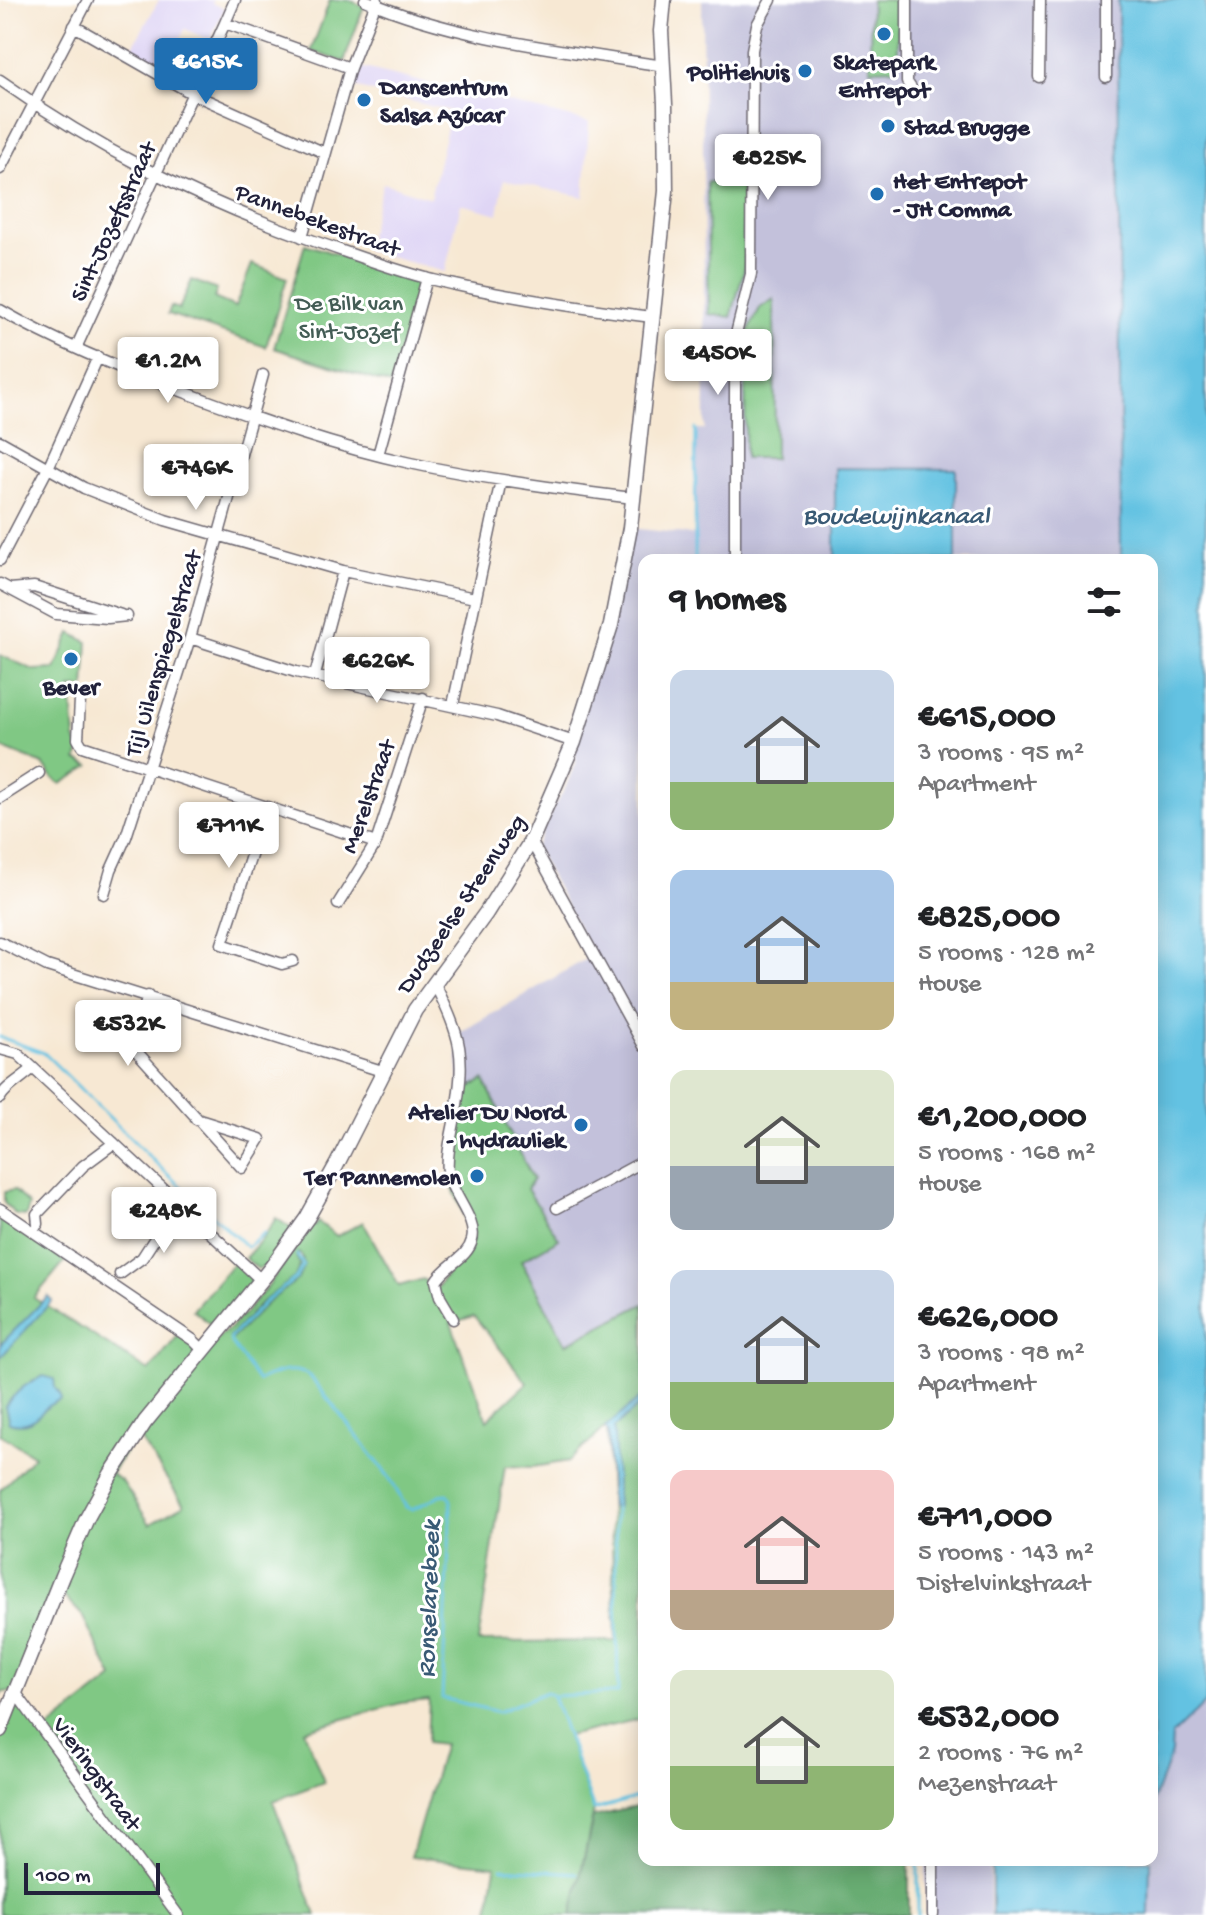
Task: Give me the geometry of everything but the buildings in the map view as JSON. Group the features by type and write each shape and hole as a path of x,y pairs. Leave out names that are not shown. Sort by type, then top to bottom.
{"main road":[{"name":"Dudzeelse Steenweg","path":"0,1730 62,1576 106,1483 145,1422 291,1242 319,1198 415,1010 486,913 531,841 574,742 611,625 630,528 666,191 661,31 664,0"}],"street":[{"path":"0,169 88,0"},
{"name":"Sint-Jozefsstraat","path":"76,348 235,0"},
{"path":"735,554 735,351 751,274 751,63 757,25 771,0"},
{"path":"907,0 907,82 915,94"},
{"path":"1039,77 1040,0"},
{"path":"1106,0 1106,77"},
{"path":"302,237 372,1 480,34 664,66"},
{"path":"225,23 350,68"},
{"path":"74,26 193,94 325,153"},
{"name":"Pannebekestraat","path":"0,80 34,104 155,176 248,218 427,278 652,317"},
{"path":"378,455 427,278"},
{"path":"0,310 150,380 252,417 378,455 501,480 633,498"},
{"path":"0,560 48,468 98,357"},
{"name":"Tijl Uilenspiegelstraat","path":"104,894 126,837 190,638 263,375"},
{"path":"0,441 84,488 131,508 343,571 475,598"},
{"path":"453,705 501,480"},
{"path":"315,675 343,571"},
{"path":"5,587 34,587 127,616 108,618 56,614 5,587"},
{"path":"190,638 296,672 497,716 574,742"},
{"name":"Merelstraat","path":"338,904 376,843 423,698"},
{"path":"80,700 78,739 82,746 376,843"},
{"path":"0,798 39,773"},
{"path":"267,807 222,944 282,964 293,961"},
{"path":"531,841 638,1035"},
{"path":"0,942 47,966 382,1071"},
{"path":"434,982 454,1024 462,1054 448,1173 473,1231 470,1247 441,1272 436,1281 440,1297 453,1319"},
{"path":"148,996 134,1041 138,1053 196,1119 242,1168 260,1139 196,1119"},
{"path":"0,1049 18,1054 261,1280"},
{"path":"0,1098 2,1092 33,1068"},
{"path":"38,1224 37,1214 65,1183 114,1143"},
{"path":"557,1208 638,1164"},
{"path":"0,1209 203,1350"},
{"path":"120,1274 142,1258 155,1238 187,1210"},
{"name":"Vieringstraat","path":"15,1692 178,1915"},
{"path":"933,1866 933,1915"}],"shaded area":[{"path":"159,0 213,0 212,3 224,9 210,40 185,29 166,70 131,50"},
{"path":"702,0 1118,0 1121,554 956,554 956,469 836,468 835,554 638,554 638,1307 566,1345 521,1261 559,1239 527,1189 483,1080 459,1093 457,1034 593,955 535,847 576,761 574,742 630,528 696,535 696,429 705,429"},
{"path":"360,67 589,122 584,197 504,180 498,214 461,204 445,272 365,250 383,183 430,198 451,111 354,87"},
{"path":"1206,1702 1206,1915 1149,1915 1150,1866 1158,1866 1158,1789 1171,1753 1171,1735"},
{"path":"926,1866 990,1866 990,1915 926,1915"}],"green space":[{"path":"330,0 349,0 364,6 344,62 311,51"},
{"name":"Skatepark Entrepot","path":"871,0 898,0 898,68 870,69"},
{"path":"742,181 745,267 731,317 709,314 707,182"},
{"name":"De Bilk van Sint-Jozef","path":"305,244 422,282 391,385 274,348"},
{"path":"252,264 287,278 266,347 168,314 171,306 179,309 192,280 217,290 214,298 235,307"},
{"path":"774,299 775,458 745,458 746,336 760,308"},
{"path":"71,633 88,642 85,688 71,688 75,738 80,751 77,760 90,766 61,784 43,764 0,747 0,655 34,670 55,669"},
{"path":"484,1080 533,1179 527,1189 559,1239 521,1261 566,1344 638,1307 638,1719 567,1736 594,1810 572,1915 488,1915 496,1866 411,1857 444,1744 427,1742 429,1700 401,1703 304,1730 324,1782 273,1801 316,1915 0,1915 0,1730 14,1692 3,1692 0,1696 0,1490 34,1456 0,1434 0,1217 65,1261 34,1298 149,1371 181,1332 203,1350 235,1324 276,1275 312,1224 315,1226 318,1222 337,1236 363,1222 399,1286 423,1279 436,1289 473,1238 450,1181 459,1093","holes":["298,1253 304,1265 298,1279 266,1304 231,1340 229,1337 262,1302 295,1277 300,1265 296,1256","474,1316 527,1383 487,1420 451,1323","607,1426 616,1641 478,1642 505,1466 533,1467 569,1461","137,1434 184,1505 150,1524 122,1481 111,1474","57,1589 82,1615 113,1678 45,1732 15,1692"]},
{"path":"14,1190 29,1205 26,1216 16,1215 4,1203 4,1192"},
{"path":"276,1218 292,1229 265,1267 258,1269 245,1258"},
{"path":"236,1260 252,1276 251,1285 215,1328 193,1310"},
{"path":"638,1806 638,1866 909,1866 909,1915 572,1915 593,1817"}],"water":[{"path":"1118,0 1206,0 1206,1702 1172,1735 1171,1753 1158,1789 1158,554 1121,554"},
{"name":"Boudewijnkanaal","path":"835,468 956,469 956,554 835,554"},
{"path":"48,1296 52,1301 0,1358 0,1345"},
{"path":"43,1376 54,1379 61,1400 26,1423 9,1422 5,1407 26,1385"},
{"path":"638,1400 638,1406 614,1428 617,1507 611,1507 608,1432 605,1428"},
{"path":"992,1866 1150,1866 1149,1915 992,1915"}],"waterway":[{"path":"695,554 696,429"},
{"name":"Ronselarebeek","path":"0,1037 44,1053 247,1247 264,1233"},
{"name":"Ronselarebeek","path":"297,1255 303,1265 296,1278 265,1302 230,1338 231,1342 258,1381 284,1371 297,1371 310,1376 389,1477 406,1507 412,1510 448,1494 451,1501 442,1698 498,1712 546,1692 553,1696 594,1810 638,1797"},
{"path":"553,1696 618,1693 615,1507"},
{"path":"918,1866 918,1915"},
{"path":"502,1868 577,1873"}],"place":[{"name":"Skatepark Entrepot","path":"884,34"},
{"name":"Politiehuis","path":"805,71"},
{"name":"Danscentrum Salsa Azúcar","path":"364,100"},
{"name":"Stad Brugge","path":"888,126"},
{"name":"Het Entrepot - JH Comma","path":"877,194"},
{"name":"Bever","path":"71,659"},
{"name":"Atelier Du Nord - hydrauliek","path":"581,1125"},
{"name":"Ter Pannemolen","path":"477,1176"}]}
